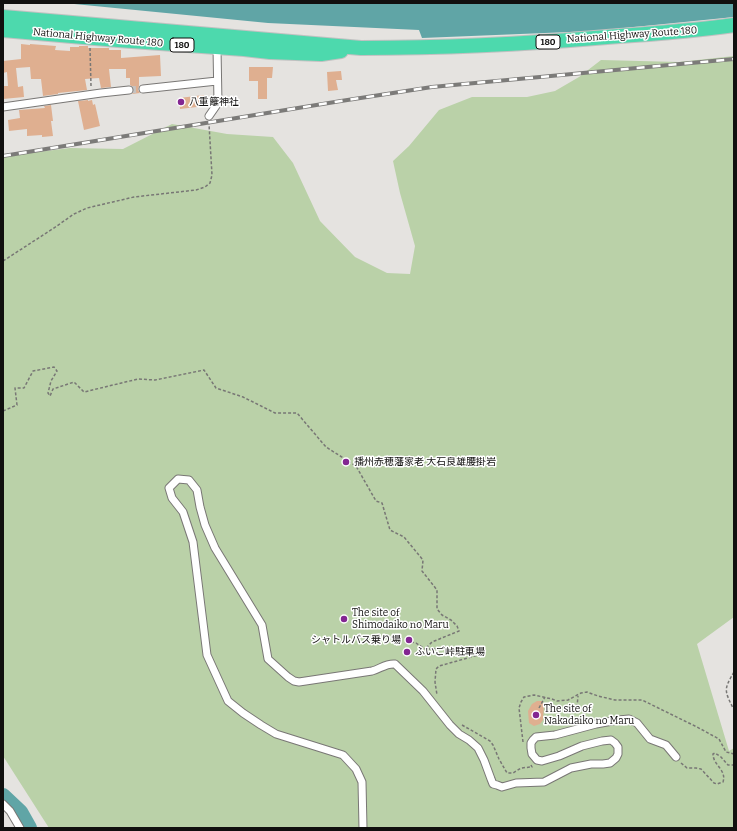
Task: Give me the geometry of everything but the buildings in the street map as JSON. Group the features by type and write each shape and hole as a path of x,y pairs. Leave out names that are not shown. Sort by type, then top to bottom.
{"highway":[{"name":"National Highway Route 180","path":"3,17 361,48 442,47 554,42 700,30 734,25"},
{"name":"National Highway Route 180","path":"3,30 270,52 321,54 361,48"}],"street":[{"path":"209,116 218,103 218,48"},
{"path":"143,89 217,81"},
{"path":"3,107 129,90"},
{"path":"362,828 362,782 356,769 343,755 276,734 243,713 228,701 207,655 193,542 183,512 172,498 169,488 178,479 189,480 197,490 205,525 216,548 262,625 268,659 294,681 299,682 372,671 390,663 395,664 423,691 450,726 459,734 470,740 478,748 493,784 502,787 516,783 544,782 572,768 610,762 616,758 618,754 618,747 616,743 611,740 582,746 559,756 542,761 537,760 532,754 531,743 536,737 555,735 596,724 618,720 629,719 637,723 650,740 666,745 676,757"},
{"path":"3,804 10,810 20,828"}],"path":[{"path":"90,37 91,94"},
{"path":"3,261 74,214 86,208 134,197 196,190 210,183 212,175 209,116"},
{"path":"3,412 17,405 15,388 24,388 33,371 54,367 57,371 51,381 48,393 50,396 53,389 74,382 84,392 138,379 155,380 204,370 216,388 243,397 275,413 296,413 326,447 356,466 376,501 382,503 390,530 404,537 424,560 422,571 437,590 438,609 442,615 451,620 457,626 459,631 432,642 425,649"},
{"path":"406,641 416,643 425,649 483,649 482,654 439,666 436,669 435,682 437,696"},
{"path":"734,672 726,685 726,696 734,709"},
{"path":"522,742 519,708 524,697 534,695 557,701 568,700 581,693 587,692 615,700 642,700 718,739 726,752 734,754"},
{"path":"568,712 577,707 578,695"},
{"path":"539,708 545,697"},
{"path":"460,724 490,741 509,773 513,773 521,768 532,767 528,762"},
{"path":"676,757 683,766 687,768 701,769 714,783 717,784 723,782 724,779 723,772 714,760 713,754 720,757 728,765 734,765"}],"green space":[{"path":"734,56 734,617 697,644 729,751 734,748 734,828 49,828 3,756 3,157 70,148 123,149 172,124 227,134 273,137 293,163 320,221 355,257 387,273 410,274 415,246 400,193 393,161 409,146 439,110 472,97 527,97 555,91 579,77 601,60 679,62"}],"water":[{"path":"64,3 734,3 734,17 594,31 422,38 419,30 268,23"}],"waterway":[{"path":"3,796 20,812 29,828"}],"tunnel":[{"path":"129,90 143,89"}],"railway":[{"path":"3,156 432,87 734,59"}],"place":[{"name":"八重籬神社","path":"181,102"},
{"name":"播州赤穂藩家老 大石良雄腰掛岩","path":"346,462"},
{"name":"The site of Shimodaiko no Maru","path":"344,619"},
{"name":"シャトルバス乗り場","path":"409,640"},
{"name":"ふいご峠駐車場","path":"407,652"},
{"name":"The site of Nakadaiko no Maru","path":"536,715"}]}
